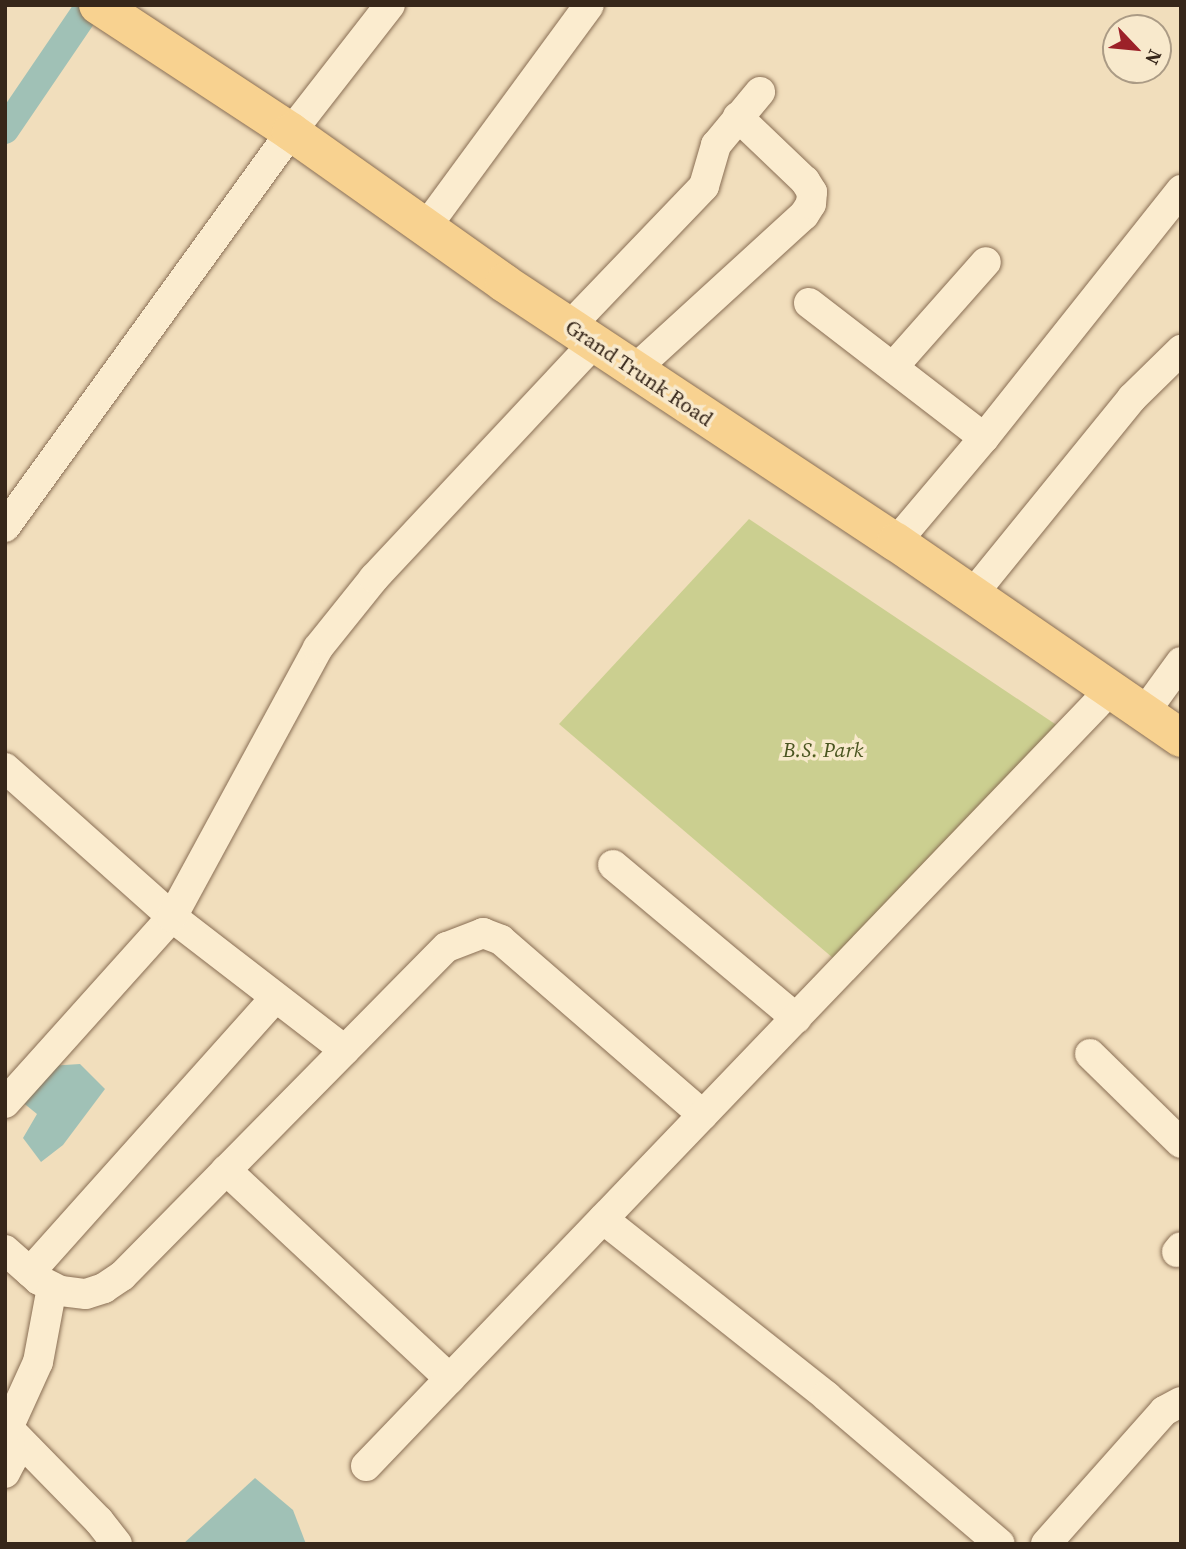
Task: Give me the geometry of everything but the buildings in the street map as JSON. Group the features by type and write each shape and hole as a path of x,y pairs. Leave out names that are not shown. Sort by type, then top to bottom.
{"main road":[{"name":"Grand Trunk Road","path":"98,5 291,132 581,335 896,542 1181,738"}],"street":[{"path":"5,527 291,132 390,5"},
{"path":"426,228 589,5"},
{"path":"5,1103 172,917 318,649 374,578 704,186 716,145 760,92"},
{"path":"634,370 804,215 811,204 812,192 805,181 737,117"},
{"path":"896,542 984,438 1181,190"},
{"path":"893,367 986,261"},
{"path":"809,303 984,438"},
{"path":"972,595 1132,398 1181,350"},
{"path":"1144,713 1181,662"},
{"path":"366,1466 1111,689"},
{"path":"5,768 172,917 345,1050"},
{"path":"613,865 796,1018"},
{"path":"5,1250 41,1280 86,1294 104,1288 122,1276 447,947 483,933 501,940 703,1115"},
{"path":"5,1473 11,1461 8,1427 38,1362 41,1280 275,998"},
{"path":"1090,1054 1181,1143"},
{"path":"226,1170 450,1380"},
{"path":"603,1219 826,1396 1000,1544"},
{"path":"1046,1544 1164,1411 1181,1402"},
{"path":"8,1427 100,1521 117,1544"}],"green space":[{"name":"B.S. Park","path":"749,519 1061,728 840,964 559,724"}],"water":[{"path":"80,1064 105,1089 63,1145 41,1162 23,1138 37,1114 21,1101 49,1066"},
{"path":"255,1478 293,1510 306,1544 183,1544"}],"waterway":[{"path":"5,130 90,5"}]}
